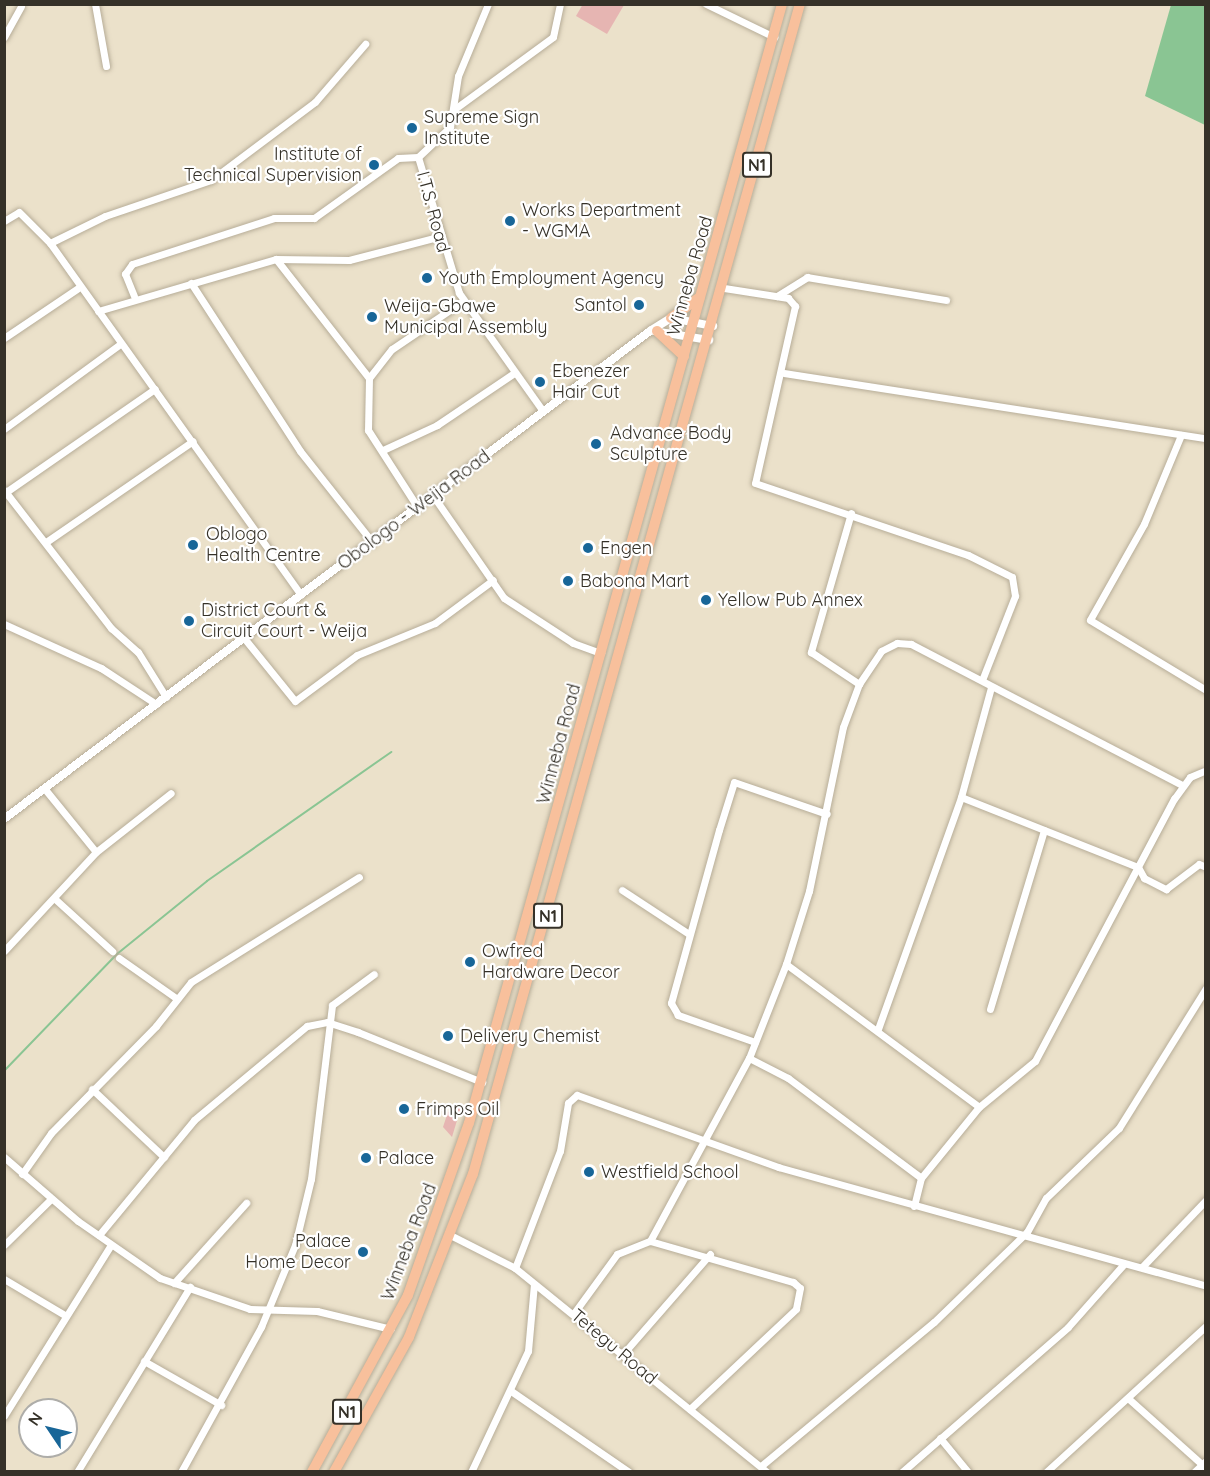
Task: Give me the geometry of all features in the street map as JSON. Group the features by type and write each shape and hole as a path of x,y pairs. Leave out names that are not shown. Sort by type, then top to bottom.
{"highway":[{"name":"Winneba Road","path":"312,1472 391,1329 436,1223 482,1082 611,614 704,292 782,4"},
{"name":"Winneba Road","path":"334,1472 409,1336 452,1236 509,1057 724,288 800,4"},
{"path":"671,318 704,292"},
{"path":"654,331 684,356"},
{"path":"611,614 630,619"}],"street":[{"path":"94,4 106,66"},
{"name":"I.T.S. Road","path":"488,4 458,76 456,108 444,134 418,157 438,237 463,301 543,411"},
{"path":"456,108 553,37 560,4"},
{"path":"706,4 774,37"},
{"path":"4,37 21,6"},
{"path":"50,243 105,216 211,180 315,102 365,44"},
{"path":"134,297 125,274 132,264 274,218 314,218 398,158 418,157"},
{"path":"4,221 19,212 50,243 78,288 98,311 193,441 301,595"},
{"path":"98,311 134,297 276,259 349,260 438,237"},
{"path":"276,259 369,378"},
{"path":"777,296 807,277 946,300"},
{"path":"191,283 300,451 373,543"},
{"path":"4,338 78,288"},
{"path":"724,288 777,296 795,306 784,374 755,483 851,513 1012,577 1015,596 982,680"},
{"path":"418,508 383,450 368,430 369,378 392,349 463,301"},
{"path":"671,318 713,326"},
{"name":"Obologo - Weija Road","path":"4,819 434,497 543,411 671,318"},
{"path":"654,331 691,335 709,340"},
{"path":"4,429 120,344"},
{"path":"383,450 428,431 514,373"},
{"path":"784,374 1206,438"},
{"path":"155,389 5,491 111,628 138,652 166,697"},
{"path":"1181,435 1144,524 1090,620 1206,690"},
{"path":"46,542 193,441"},
{"path":"434,497 509,602 573,643 601,653"},
{"path":"851,513 811,652 859,684"},
{"path":"244,638 295,701 357,655 435,622 493,580"},
{"path":"4,624 101,668 156,704"},
{"path":"650,1241 749,1058 786,964 827,814 843,727 859,684 881,651 897,643 910,644 1182,785"},
{"path":"878,1029 961,797 991,687"},
{"path":"914,1206 921,1178 979,1107 1035,1061 1182,785 1204,771"},
{"path":"755,1042 672,1010 670,995 734,782 827,814"},
{"path":"45,788 96,852"},
{"path":"4,951 96,852 171,793"},
{"path":"961,797 1138,867 1144,878 1166,889 1199,864 1206,867"},
{"path":"990,1009 1044,830"},
{"path":"22,1174 92,1089 176,998 222,961 358,877"},
{"path":"622,890 689,934"},
{"path":"54,898 112,951"},
{"path":"119,958 176,998"},
{"path":"786,964 878,1029 979,1107"},
{"path":"181,1472 221,1405 267,1310 305,1214 327,1022 342,996 374,974"},
{"path":"764,1469 934,1322 1028,1232 1040,1205 1119,1128 1206,988"},
{"path":"99,1235 194,1120 243,1076 307,1026 327,1022 482,1082"},
{"path":"749,1058 788,1078 921,1178"},
{"path":"92,1089 164,1157"},
{"path":"515,1268 560,1151 571,1097 914,1206 1028,1232 1124,1264 1206,1286"},
{"path":"4,1157 51,1199 111,1245 174,1283 190,1287 227,1303 267,1310 317,1311 391,1329"},
{"path":"4,1245 51,1199"},
{"path":"1142,1267 1206,1200"},
{"path":"174,1283 246,1203"},
{"name":"Tetegu Road","path":"452,1236 515,1268 574,1313 622,1355 764,1469"},
{"path":"574,1313 617,1254 650,1241 710,1254 793,1282 801,1298 796,1309 690,1409"},
{"path":"4,1416 63,1314 111,1245"},
{"path":"622,1355 710,1254"},
{"path":"902,1472 1068,1327 1124,1264"},
{"path":"4,1279 63,1314"},
{"path":"471,1472 511,1390 531,1340 534,1284"},
{"path":"77,1472 190,1287"},
{"path":"1046,1472 1130,1400 1206,1326"},
{"path":"144,1361 221,1405"},
{"path":"511,1390 629,1472"},
{"path":"1130,1400 1204,1465 1194,1472"},
{"path":"940,1438 968,1472"}],"shaded area":[{"path":"583,4 624,5 607,34 576,16"},
{"path":"1171,5 1205,5 1205,125 1145,96"},
{"path":"461,1107 452,1137 443,1127 448,1112"}],"waterway":[{"path":"4,1071 117,954 207,881 391,752"}],"place":[{"name":"Supreme Sign Institute","path":"412,128"},
{"name":"Institute of Technical Supervision","path":"374,165"},
{"name":"Works Department - WGMA","path":"510,221"},
{"name":"Youth Employment Agency","path":"427,278"},
{"name":"Santol","path":"639,305"},
{"name":"Weija-Gbawe Municipal Assembly","path":"372,317"},
{"name":"Ebenezer Hair Cut","path":"540,382"},
{"name":"Advance Body Sculpture","path":"596,444"},
{"name":"Oblogo Health Centre","path":"193,545"},
{"name":"Engen","path":"588,548"},
{"name":"Babona Mart","path":"568,581"},
{"name":"Yellow Pub Annex","path":"706,600"},
{"name":"District Court & Circuit Court - Weija","path":"189,621"},
{"name":"Owfred Hardware Decor","path":"470,962"},
{"name":"Delivery Chemist","path":"448,1036"},
{"name":"Frimps Oil","path":"404,1109"},
{"name":"Palace","path":"366,1158"},
{"name":"Westfield School","path":"589,1172"},
{"name":"Palace Home Decor","path":"363,1252"}]}
